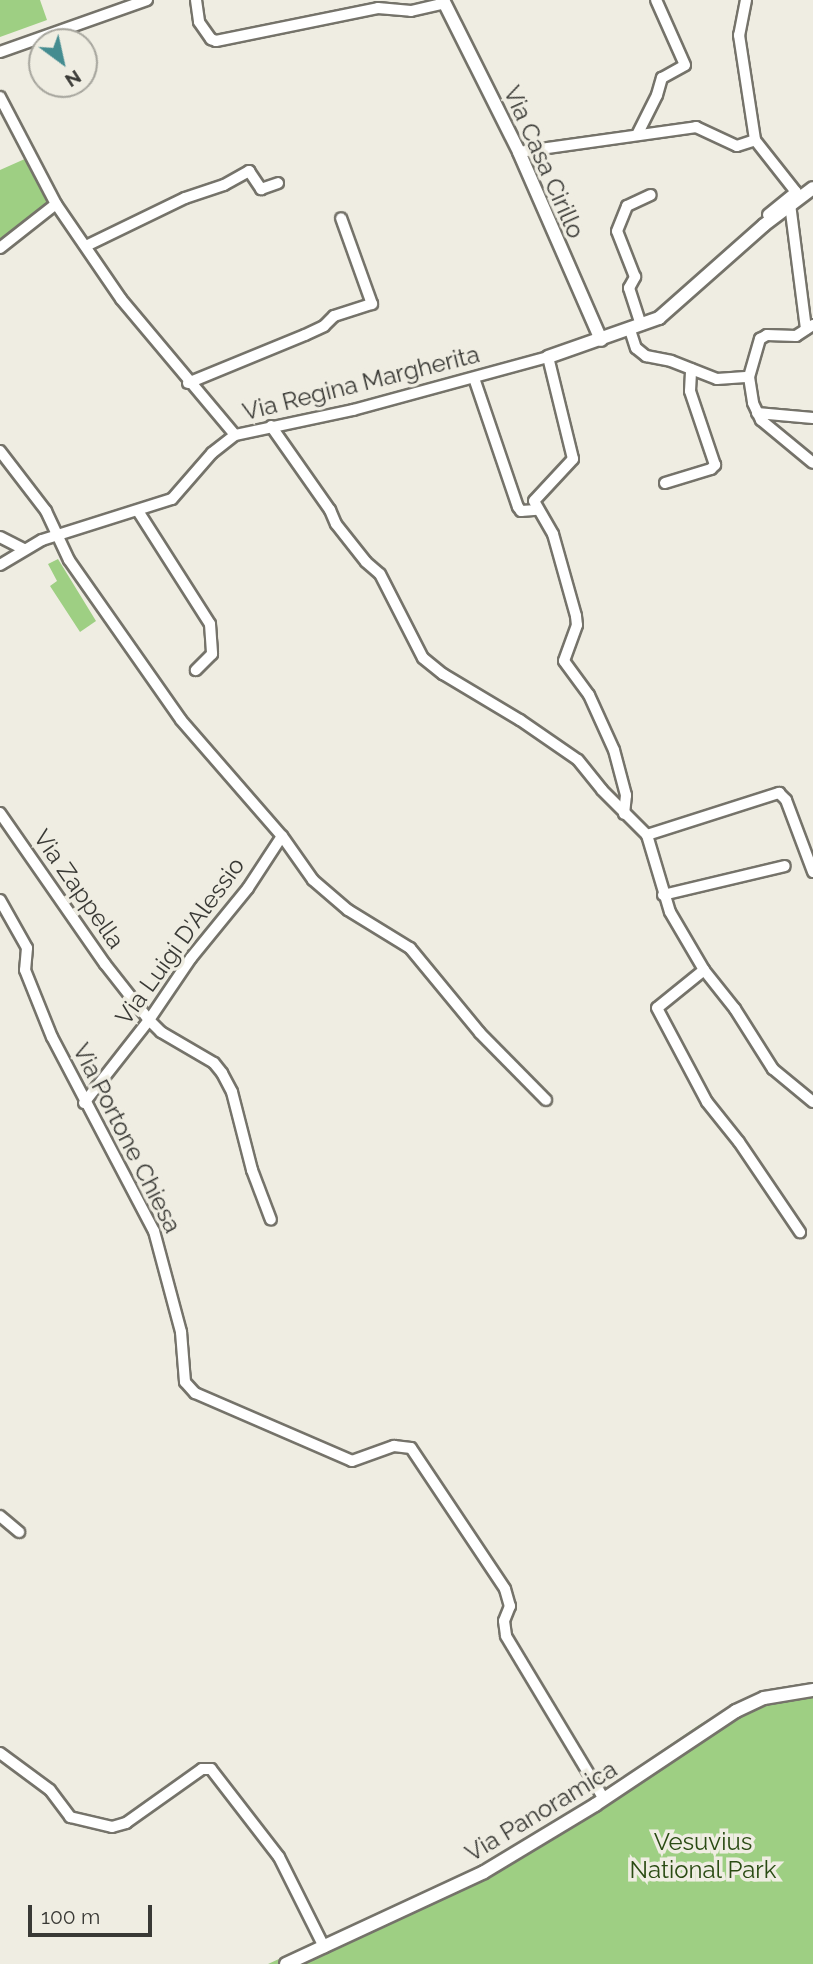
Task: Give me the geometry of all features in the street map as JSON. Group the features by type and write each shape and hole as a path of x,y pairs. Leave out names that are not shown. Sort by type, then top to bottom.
{"street":[{"path":"0,52 147,0"},
{"name":"Via Casa Cirillo","path":"196,0 199,22 211,39 216,41 378,8 411,11 444,1 519,152 601,340"},
{"path":"638,133 657,95 662,78 685,65 656,0"},
{"path":"745,244 746,236 796,192 755,141 738,35 746,0"},
{"path":"0,96 56,204 121,299 188,383 235,435"},
{"path":"519,152 638,133 696,127 737,146 755,141"},
{"path":"86,246 185,198 224,185 249,171 261,188 278,183"},
{"name":"Via Regina Margherita","path":"0,565 24,549 55,534 172,499 212,453 235,435 354,410 474,378 601,340 659,318 790,204 813,188"},
{"path":"651,195 626,206 617,231 635,277 628,288 636,348 646,356 717,379 749,377"},
{"path":"0,248 56,204"},
{"path":"790,204 810,327 796,336 767,335 760,339 749,377 757,413 813,463"},
{"path":"188,383 305,335 324,326 334,316 372,304 341,218"},
{"path":"548,357 573,459 535,499 537,509 552,534 576,616 577,625 564,661 589,695 614,750 626,795 624,814"},
{"path":"665,483 711,469 715,465 690,391 691,369"},
{"path":"474,378 518,507 521,511 537,509"},
{"path":"757,413 813,418"},
{"path":"271,426 330,510 335,524 366,562 380,574 423,657 443,674 520,720 578,760 624,814 647,835 663,895 704,970 735,1009 773,1069 813,1102"},
{"path":"0,451 46,511 69,560 181,720 282,836 313,880 339,903 410,948 480,1033 546,1100"},
{"path":"138,511 210,624 212,654 196,670"},
{"path":"0,537 24,549"},
{"path":"647,835 779,793 786,800 813,872"},
{"name":"Via Zappella","path":"0,813 105,964 149,1020 160,1032 214,1063 222,1073 232,1092 252,1170 271,1220"},
{"name":"Via Luigi D'Alessio","path":"84,1103 149,1020 191,957 248,888 282,836"},
{"path":"663,895 785,866"},
{"name":"Via Portone Chiesa","path":"0,900 27,948 24,970 84,1103 154,1231 181,1332 185,1382 195,1394 352,1461 394,1446 411,1448 505,1589 510,1606 504,1621 506,1636 604,1799"},
{"path":"704,970 657,1009 707,1102 740,1142 800,1232"},
{"path":"0,1516 19,1532"},
{"name":"Via Panoramica","path":"286,1964 484,1872 604,1799 736,1711 764,1698 813,1690"},
{"path":"0,1753 50,1790 69,1817 112,1827 126,1823 202,1769 211,1769 279,1857 324,1947"}],"green space":[{"path":"0,0 40,0 47,20 0,37"},
{"path":"27,158 52,203 0,242 0,170"},
{"path":"58,559 96,621 80,632 50,586 57,581 48,564"},
{"name":"Vesuvius National Park","path":"813,1685 813,1964 268,1964 513,1852 699,1725 736,1703 775,1690"}]}
